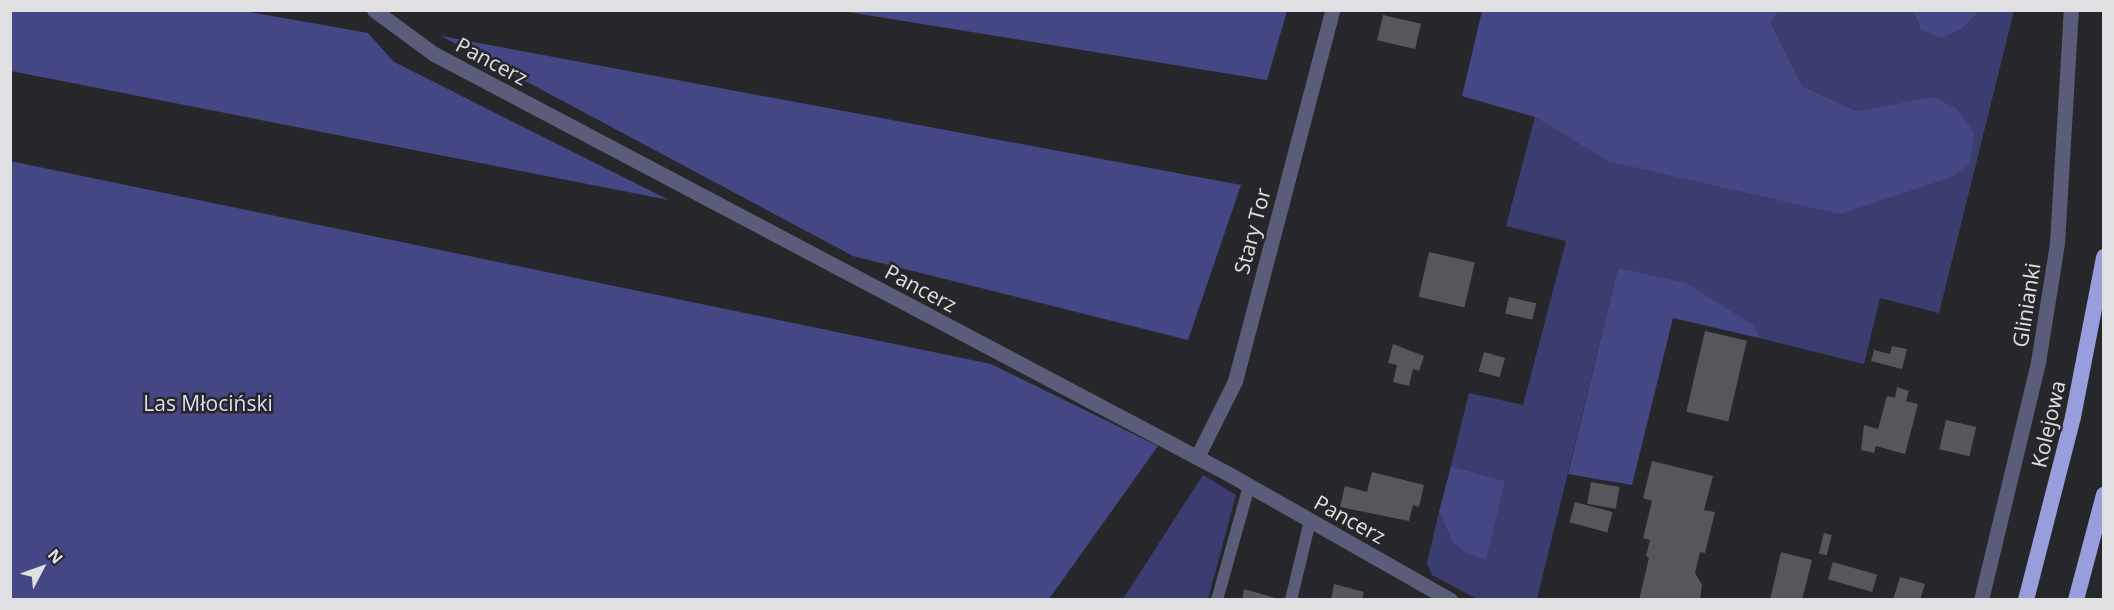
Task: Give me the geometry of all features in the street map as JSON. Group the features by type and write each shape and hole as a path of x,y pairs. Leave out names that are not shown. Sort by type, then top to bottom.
{"highway":[{"name":"Kolejowa","path":"2026,600 2073,417 2103,257"},
{"path":"2076,600 2103,495"}],"street":[{"name":"Pancerz","path":"375,10 434,54 1197,457 1451,600"},
{"name":"Stary Tor","path":"1197,457 1235,381 1332,10"},
{"name":"Glinianki","path":"1981,600 2038,362 2055,253 2072,10"}],"lane":[{"path":"1217,600 1249,486"},
{"path":"1291,600 1310,521"}],"shaded area":[{"path":"1779,11 1913,11 1921,30 1963,28 1979,11 2014,11 1939,313 1880,298 1864,364 1759,338 1755,326 1618,268 1537,599 1477,599 1432,575 1427,563 1439,512 1452,541 1505,481 1451,466 1469,393 1523,405 1566,241 1506,226 1535,117 1607,161 1933,97 1857,111 1802,86 1771,23"},
{"path":"1203,475 1236,495 1208,599 1123,599"}],"green space":[{"path":"10,11 244,11 368,33 394,62 669,200 11,71"},
{"path":"842,11 1287,11 1267,80"},
{"path":"1482,11 1779,11 1771,23 1802,86 1857,111 1933,97 1956,108 1974,132 1970,163 1952,177 1840,214 1607,161 1535,117 1462,96"},
{"path":"1913,11 1979,11 1963,28 1942,38 1921,30"},
{"path":"441,36 1241,185 1188,340 853,256"},
{"name":"Las Młociński","path":"10,161 991,364 1158,446 1049,599 11,599"},
{"path":"1618,268 1686,283 1755,326 1759,338 1673,318 1632,485 1568,474"},
{"path":"1451,466 1505,481 1486,560 1468,554 1452,541 1439,512"}],"building":[{"path":"1383,15 1421,24 1415,49 1377,40"},
{"path":"1429,252 1475,263 1464,307 1419,297"},
{"path":"1509,297 1536,303 1532,320 1505,314"},
{"path":"1705,331 1747,341 1728,422 1686,412"},
{"path":"1393,344 1424,356 1419,371 1413,369 1409,386 1393,382 1397,365 1388,363"},
{"path":"1892,346 1907,349 1902,369 1871,361 1874,350 1890,354"},
{"path":"1484,352 1505,358 1500,377 1478,371"},
{"path":"1897,387 1909,391 1906,401 1918,404 1905,454 1876,446 1874,453 1861,450 1864,425 1878,429 1887,396 1895,398"},
{"path":"1946,420 1976,427 1969,456 1939,449"},
{"path":"1652,461 1713,476 1704,510 1715,512 1705,553 1700,552 1695,573 1702,585 1700,600 1639,600 1649,558 1646,556 1650,540 1643,538 1652,501 1643,498"},
{"path":"1372,472 1424,485 1419,507 1413,505 1409,521 1340,507 1345,486 1367,492"},
{"path":"1591,482 1620,487 1616,509 1587,504"},
{"path":"1575,502 1613,512 1607,532 1570,522"},
{"path":"1824,533 1832,535 1827,555 1819,553"},
{"path":"1781,552 1812,560 1802,600 1770,600"},
{"path":"1833,562 1877,575 1872,592 1828,579"},
{"path":"1900,577 1925,584 1920,600 1893,600"},
{"path":"1334,584 1364,592 1362,600 1331,600"},
{"path":"1244,589 1279,599 1279,600 1242,600"}]}
